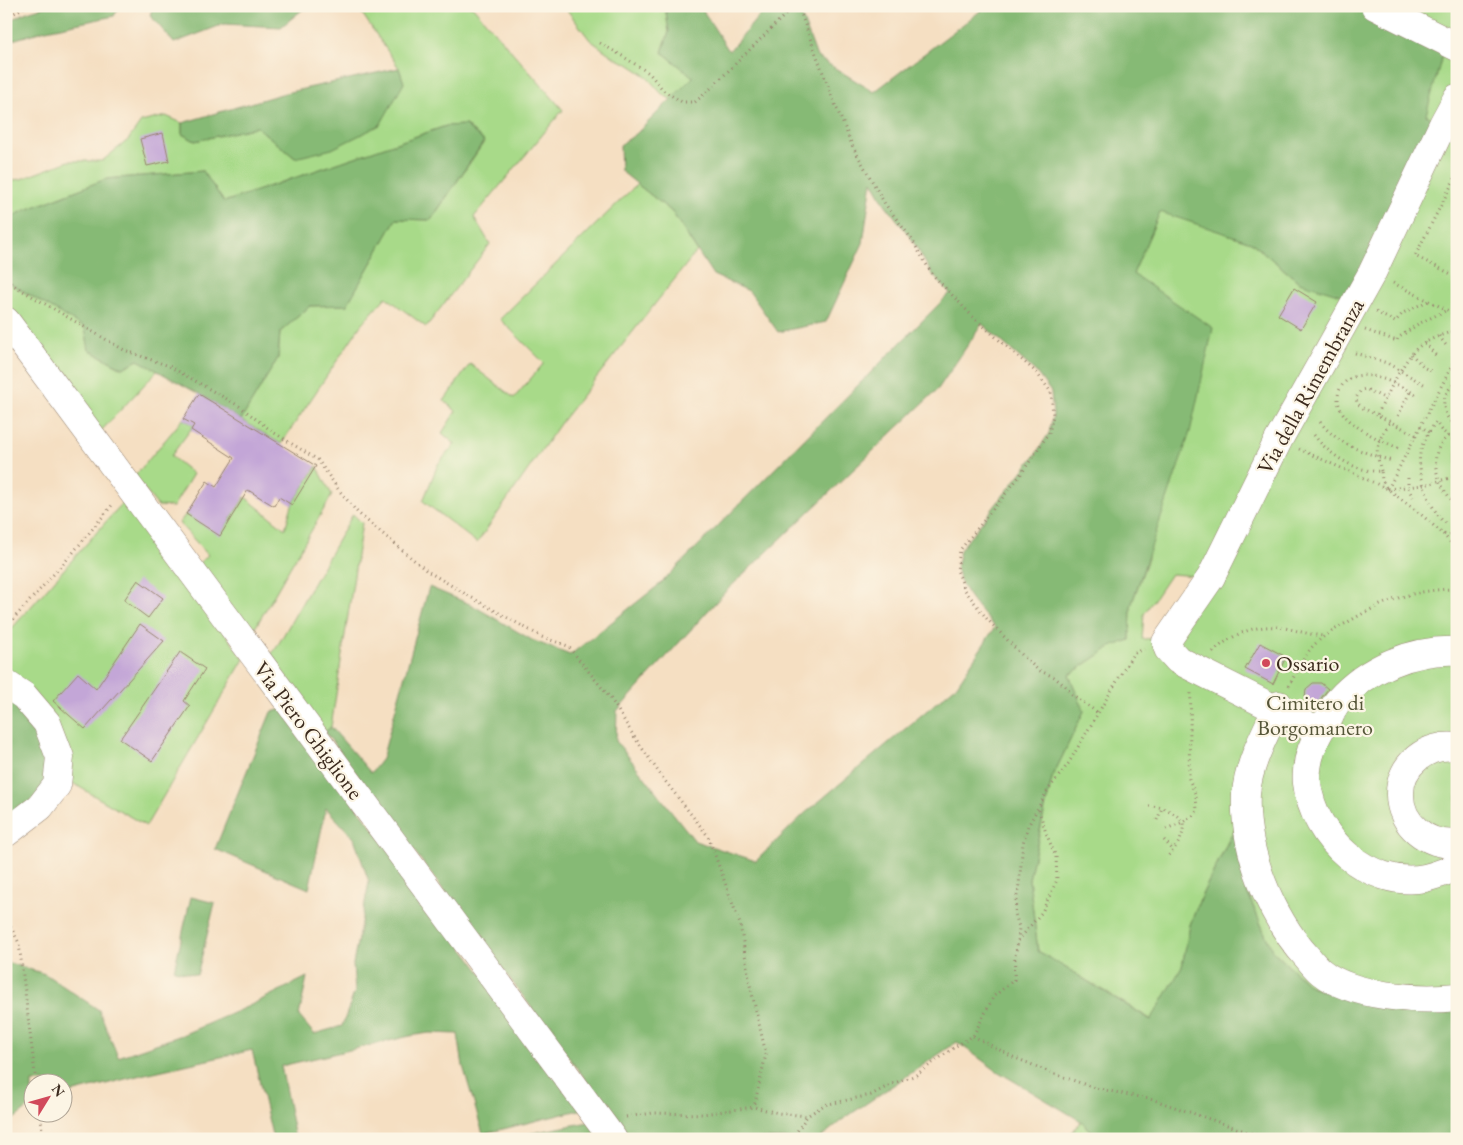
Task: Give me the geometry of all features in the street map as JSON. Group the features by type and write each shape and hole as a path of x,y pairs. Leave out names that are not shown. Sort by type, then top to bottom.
{"street":[{"path":"1376,6 1457,47"},
{"name":"Via della Rimembranza","path":"1169,638 1211,577 1279,439 1372,273 1442,124 1457,98"},
{"name":"Via Piero Ghiglione","path":"6,321 613,1139"},
{"path":"1169,638 1166,642 1168,649 1178,660 1277,708 1313,728 1323,725"},
{"path":"1457,651 1443,650 1427,653 1385,665 1356,684 1336,703 1316,737 1311,750 1307,782 1316,815 1328,834 1343,852 1362,866 1381,875 1403,880 1438,875 1457,865"},
{"path":"6,684 24,696 47,723 60,757 56,785 40,807 6,833"},
{"path":"1277,708 1253,763 1246,793 1247,819 1252,849 1262,882 1277,915 1297,946 1320,972 1338,982 1383,995 1436,999 1457,996"},
{"path":"1457,747 1433,748 1420,755 1409,766 1402,779 1400,794 1402,809 1406,817 1422,836 1438,842 1457,843"}],"path":[{"path":"6,18 26,6"},
{"path":"600,43 649,73 664,91 682,102 695,102 794,6"},
{"path":"798,6 853,147 885,204 911,238 932,274 974,318 1036,372 1051,392 1053,415 1050,433 960,550 956,570 965,590 976,605 1020,653 1038,670 1054,677 1066,686 1072,694 1098,713"},
{"path":"1457,174 1415,256 1457,277"},
{"path":"1372,273 1457,315"},
{"path":"6,281 124,350 169,366 239,406 273,432 318,460 338,489 358,513 427,571 474,600 542,637 568,646 594,680 611,698 633,735 662,777 708,836 740,924 750,985 766,1054 754,1107"},
{"path":"1373,311 1395,322 1403,313 1429,301"},
{"path":"1364,329 1397,342 1398,338 1418,324 1447,310"},
{"path":"1377,415 1411,354 1425,343 1457,330"},
{"path":"1439,336 1448,348"},
{"path":"1425,343 1438,358"},
{"path":"1352,353 1375,358 1401,370 1427,386"},
{"path":"1411,354 1418,362 1432,372"},
{"path":"1388,489 1457,356"},
{"path":"1398,448 1360,428 1348,419 1340,410 1339,394 1347,382 1352,378 1361,376 1381,378 1418,396"},
{"path":"1457,382 1448,391 1444,404 1447,417 1457,428"},
{"path":"1386,399 1366,389 1361,390 1356,398 1357,403 1362,408 1416,435"},
{"path":"1398,416 1410,392"},
{"path":"1320,422 1334,437 1349,445 1392,461"},
{"path":"1388,489 1382,480 1377,446 1390,422"},
{"path":"1445,523 1431,505 1424,485 1419,460 1420,452 1436,422 1448,436 1457,442"},
{"path":"1420,426 1429,432"},
{"path":"1314,436 1329,452 1342,460 1370,472 1380,471"},
{"path":"1448,436 1443,440 1436,453 1436,468 1446,493 1457,506"},
{"path":"1279,439 1388,489 1424,516 1457,550"},
{"path":"1457,447 1455,460 1457,471"},
{"path":"1388,489 1424,485 1457,476"},
{"path":"1408,478 1408,488 1413,497"},
{"path":"6,627 71,555 128,486"},
{"path":"1443,534 1449,535 1457,532"},
{"path":"1277,708 1298,668 1312,647 1324,636 1388,601 1434,590 1457,589"},
{"path":"1166,828 1183,822 1197,811 1196,796 1189,779 1190,696 1194,679 1191,667 1224,641 1254,628 1269,626 1313,636 1324,636"},
{"path":"792,1139 807,1116 824,1106 872,1095 892,1084 916,1075 972,1036 994,996 1014,980 1014,956 1018,942 1019,927 1015,914 1016,901 1023,843 1028,826 1038,806 1068,764 1133,654 1169,638"},
{"path":"1018,942 1042,912 1057,880 1056,856 1046,833 1038,806"},
{"path":"1148,806 1162,808 1178,816 1183,822 1184,829 1182,835 1168,856"},
{"path":"1157,820 1162,808"},
{"path":"1164,840 1173,850"},
{"path":"6,918 19,943 35,1072"},
{"path":"972,1036 1013,1057 1095,1088 1154,1100 1268,1139"},
{"path":"596,1116 607,1118 633,1117 653,1113 703,1114 754,1107 778,1113 807,1116"},
{"path":"41,1122 44,1139"}],"green space":[{"path":"47,6 120,6 114,16 46,30 6,42 6,22 27,12"},
{"path":"153,6 307,6 281,27 224,24 174,43 150,15"},
{"path":"357,6 472,6 563,110 474,217 490,244 426,327 386,297 361,325 281,444 241,420 278,358 280,332 310,306 347,305 396,219 431,220 484,142 466,125 446,126 224,202 203,171 106,179 6,219 6,181 21,179 69,161 102,161 128,140 141,122 166,116 182,123 182,134 195,141 257,127 295,158 404,83 399,68"},
{"path":"564,6 665,6 669,32 662,52 694,77 672,100 662,94 645,75 615,58 590,40"},
{"path":"665,6 700,6 729,51 764,10 765,6 798,6 817,57 874,92 987,6 1376,6 1446,41 1426,115 1443,124 1357,300 1299,282 1251,242 1160,212 1133,274 1213,328 1190,432 1131,606 1130,640 1111,647 1069,675 1084,711 1052,778 1029,879 1038,951 1151,1020 1182,967 1190,925 1200,899 1234,830 1246,890 1272,950 1310,986 1364,1003 1457,1006 1457,1139 1100,1139 1081,1121 997,1071 957,1042 842,1120 819,1139 630,1139 325,732 331,727 371,773 382,759 429,587 472,605 532,640 570,655 660,584 950,293 932,274 911,238 885,204 872,181 863,243 826,322 778,332 749,291 713,275 672,212 621,171 620,145 636,134 693,77 662,52 669,32","holes":["982,324 1036,372 1051,392 1053,415 1049,433 1036,454 960,550 957,563 959,577 973,601 995,627 957,685 803,815 756,861 695,841 616,741 617,711 726,591 938,389"]},
{"name":"Cimitero di Borgomanero","path":"1375,6 1457,6 1457,1006 1364,1003 1310,986 1272,950 1246,890 1233,831 1200,899 1190,925 1182,967 1152,1020 1038,951 1029,879 1052,778 1084,711 1069,675 1111,647 1130,640 1131,606 1148,558 1133,274 1160,211 1251,242 1299,282 1426,116","holes":["1171,574 1210,577 1169,638 1142,639 1144,614"]},
{"path":"399,68 404,83 380,125 332,149 295,158 257,127 195,141 182,134 182,123 285,93"},
{"path":"465,125 484,141 431,220 396,219 347,305 310,306 280,332 278,358 241,420 138,360 123,368 89,350 85,328 6,281 6,219 106,179 203,171 224,202 446,126"},
{"path":"637,184 672,212 697,251 562,421 477,543 423,501 438,464 455,444 442,433 456,411 444,401 470,364 514,398 544,363 500,319"},
{"path":"6,281 85,328 89,350 122,368 138,360 158,370 100,432 6,303"},
{"path":"183,419 194,425 171,456 193,474 173,507 158,506 134,477"},
{"path":"317,466 332,495 251,635 198,564 208,555 179,523 186,514 220,535 245,497 285,529 292,505"},
{"path":"126,499 244,659 146,826 64,778 6,673 6,635"},
{"path":"353,514 362,523 331,727 325,732 267,658 275,650"},
{"path":"6,690 43,725 51,781 6,826"},
{"path":"284,709 583,1109 483,1134 463,1066 458,1034 429,1033 281,1066 295,1139 273,1139 252,1050 72,1093 72,1072 22,1072 22,1113 6,1125 6,962 45,974 99,1010 118,1057 182,1035 249,1006 307,977 299,1016 314,1034 342,1026 355,991 353,964 369,882 354,838 326,808 309,889 215,849 271,712"},
{"path":"191,897 215,903 197,975 174,970"},
{"path":"594,1121 606,1139 502,1139"},
{"path":"1081,1121 1100,1139 1067,1139"}],"building":[{"path":"163,133 169,161 147,166 140,139"},
{"path":"1294,288 1317,302 1301,329 1278,315"},
{"path":"199,394 316,466 292,505 279,497 274,506 248,490 220,536 186,514 207,481 216,487 234,458 191,430 194,425 183,419"},
{"path":"138,580 163,598 148,618 124,600"},
{"path":"140,624 164,641 85,729 53,701 78,673 96,689"},
{"name":"Ossario","path":"1260,643 1286,657 1273,684 1245,669"},
{"path":"180,652 205,669 184,701 190,706 152,761 120,739"},
{"path":"1313,683 1321,683 1328,689 1316,708 1308,704 1305,697 1306,689"}],"place":[{"name":"Ossario","path":"1266,663"}]}
